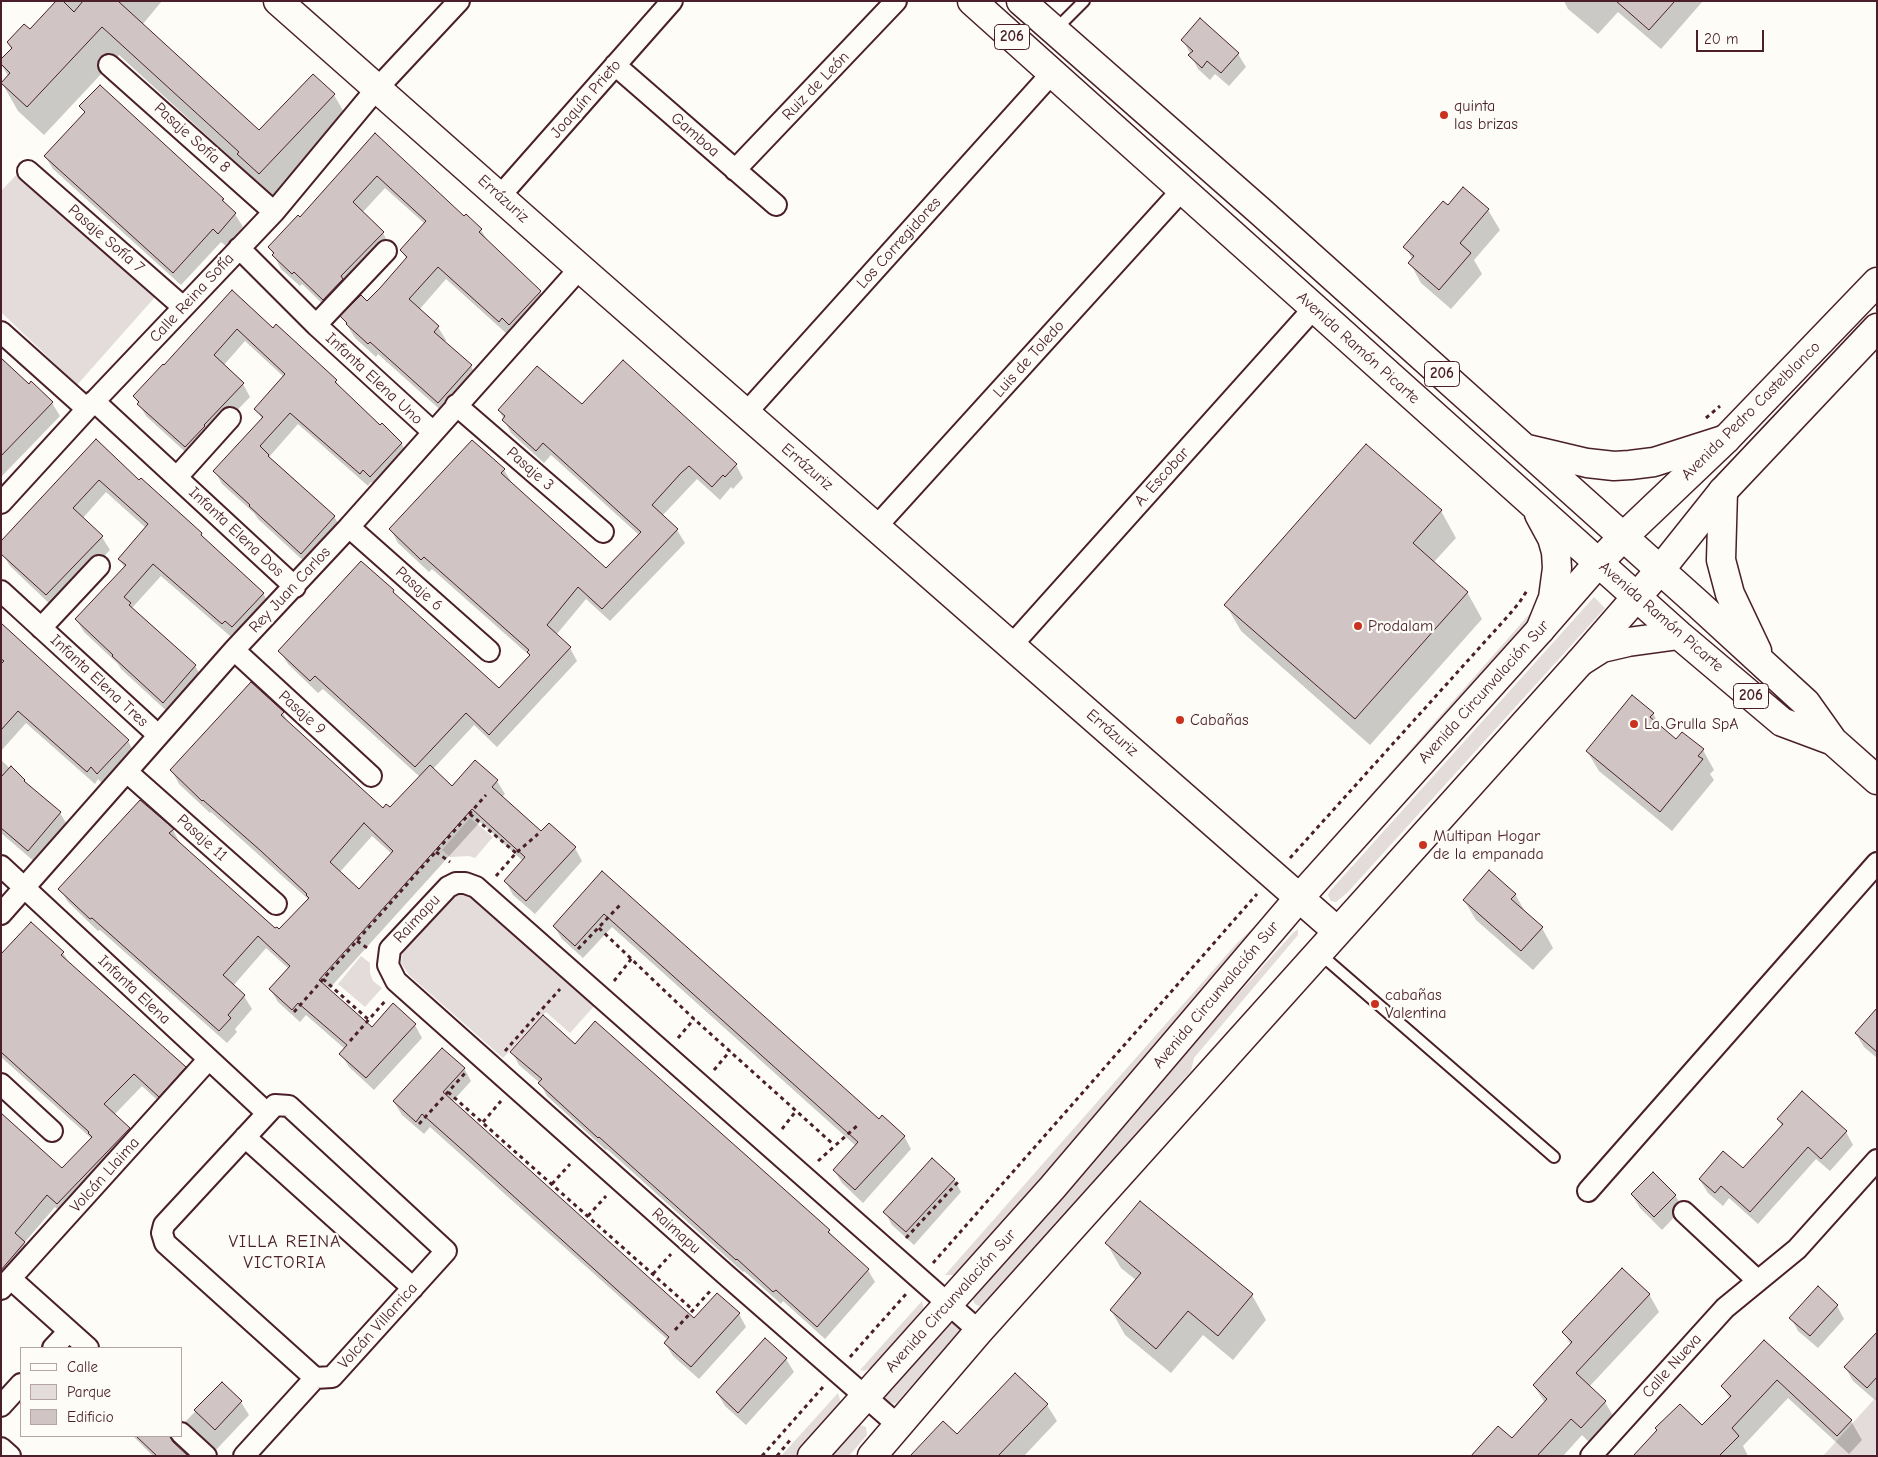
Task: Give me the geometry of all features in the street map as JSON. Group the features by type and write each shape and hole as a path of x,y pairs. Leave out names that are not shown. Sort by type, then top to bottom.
{"main road":[{"name":"Avenida Ramón Picarte","path":"972,1 1679,635 1782,722 1833,741"},
{"name":"Avenida Ramón Picarte","path":"1021,1 1261,212 1806,703 1833,741"},
{"name":"Errázuriz","path":"287,4 377,89 1337,930"},
{"path":"1052,73 1062,57 1059,36"},
{"name":"Avenida Pedro Castelblanco","path":"1623,537 1726,439 1877,282"},
{"name":"Avenida Pedro Castelblanco","path":"1660,570 1723,491 1877,328"},
{"path":"1524,448 1587,463 1614,466 1654,462 1726,439"},
{"path":"1723,491 1721,560 1730,594 1763,664"},
{"path":"1535,506 1552,538 1556,552 1557,568 1553,598 1540,630"},
{"name":"Avenida Circunvalación Sur","path":"812,1456 1052,1188 1300,897 1623,537"},
{"path":"872,1456 979,1331 1337,930 1580,662 1660,570"},
{"path":"1580,662 1602,648 1645,639 1679,635"},
{"name":"206","path":"1833,741 1877,780"}],"street":[{"name":"Calle Reina Sofía","path":"1,503 274,212 377,89 459,1"},
{"name":"Joaquín Prieto","path":"500,196 672,1"},
{"name":"Ruiz de León","path":"735,170 896,1"},
{"name":"Pasaje Sofía 8","path":"109,65 274,212"},
{"name":"Gamboa","path":"616,65 776,204"},
{"name":"Los Corregidores","path":"746,413 1052,73"},
{"name":"Pasaje Sofía 7","path":"28,171 183,307"},
{"name":"Luis de Toledo","path":"876,527 1182,190"},
{"name":"Infanta Elena Uno","path":"239,248 316,325 433,432"},
{"name":"Infanta Elena Uno","path":"316,325 386,251"},
{"name":"Rey Juan Carlos","path":"1,914 234,650 295,587 580,268"},
{"name":"A. Escobar","path":"1011,646 1314,308"},
{"name":"Infanta Elena Dos","path":"1,332 177,477 295,587"},
{"name":"Pasaje 3","path":"456,405 603,532"},
{"name":"Infanta Elena Dos","path":"177,477 230,418"},
{"name":"Pasaje 6","path":"349,527 489,651"},
{"name":"Infanta Elena Tres","path":"41,628 99,566"},
{"name":"Infanta Elena Tres","path":"1,591 158,735"},
{"name":"Pasaje 9","path":"234,650 371,776"},
{"name":"Pasaje 11","path":"128,772 276,904"},
{"path":"1588,1191 1877,863"},
{"name":"Infanta Elena","path":"1,866 267,1113"},
{"name":"Raimapu","path":"899,1426 400,985 388,966 390,949 448,887 456,882 465,882 476,887 979,1331"},
{"name":"Volcán Llaima","path":"6,1284 208,1060"},
{"path":"1,1084 52,1130"},
{"name":"Volcán Villarrica","path":"267,1113 275,1105 289,1106 446,1251 332,1377 315,1378"},
{"path":"244,1456 315,1378 165,1243 162,1234 164,1225 267,1113"},
{"path":"245,1137 413,1288"},
{"name":"Calle Nueva","path":"1591,1456 1725,1308 1797,1249 1877,1160"},
{"path":"1684,1212 1757,1280"},
{"path":"6,1284 69,1331 87,1347"},
{"path":"54,1347 69,1331"},
{"path":"1,1406 20,1385"},
{"path":"182,1434 206,1456"},
{"path":"1,1448 10,1456"}],"lane":[{"path":"1059,36 1084,1"},
{"path":"1318,952 1554,1157"}],"path":[{"path":"1703,421 1723,404"},
{"path":"762,1456 1275,875 1519,604 1530,586"},
{"path":"294,1012 486,795"},
{"path":"470,814 516,854"},
{"path":"483,894 516,854 538,834"},
{"path":"419,1124 448,1092 486,1062 569,969 599,928 620,904"},
{"path":"599,928 694,1019 834,1145"},
{"path":"357,941 372,952"},
{"path":"612,984 632,958"},
{"path":"323,980 369,1020"},
{"path":"350,1041 400,985"},
{"path":"673,1044 694,1019"},
{"path":"709,1076 730,1051"},
{"path":"448,1092 693,1310"},
{"path":"483,1122 506,1096"},
{"path":"781,1130 796,1111"},
{"path":"804,1176 834,1145 858,1125"},
{"path":"552,1184 573,1160"},
{"path":"902,1242 958,1182"},
{"path":"588,1216 610,1192"},
{"path":"653,1274 675,1250"},
{"path":"675,1330 725,1274"}],"green space":[{"path":"18,173 155,297 77,385 1,312 1,191"},
{"path":"1594,597 1605,608 1348,892 1336,902 1331,901 1328,895 1330,891"},
{"path":"1533,610 1535,615 1306,872 1331,840"},
{"path":"470,818 493,837 475,858 469,856 450,857 442,850"},
{"path":"456,892 473,893 596,1004 570,1033 546,1012 503,1058 409,975 401,963 403,950"},
{"path":"1271,911 1274,915 967,1264 954,1275 945,1275 1237,943"},
{"path":"1298,929 1298,935 1194,1058 1191,1071 989,1302 984,1306 975,1304 972,1298 974,1293 1222,1012"},
{"path":"361,956 370,963 370,973 373,981 382,988 365,1007 338,984"},
{"path":"922,1301 924,1311 873,1367 864,1371 860,1370"},
{"path":"951,1319 960,1326 959,1331 895,1404 885,1401 883,1396"},
{"path":"838,1393 841,1403 795,1456 781,1456"},
{"path":"1877,1396 1877,1452 1874,1456 1823,1456"},
{"path":"858,1424 866,1427 867,1435 849,1456 827,1456"}],"building":[{"path":"56,1 63,1 74,12 83,1 118,1 259,130 313,74 335,94 259,174 237,154 239,152 102,27 27,107 1,83 10,73 1,64 1,59 12,48 7,42 24,24 30,29"},
{"path":"1616,1 1675,1 1649,30"},
{"path":"1200,18 1239,53 1221,73 1207,61 1202,68 1188,55 1193,51 1181,40"},
{"path":"100,85 224,199 222,200 236,213 218,234 213,229 173,273 44,156 85,112 79,106"},
{"path":"375,133 464,216 466,214 482,229 479,232 541,291 509,325 502,318 499,322 438,267 409,299 439,326 434,332 472,365 438,403 370,342 368,344 340,316 361,295 367,301 380,288 407,257 400,250 426,221 377,176 353,202 384,232 341,276 343,279 323,300 294,272 292,274 272,255 274,253 268,247 298,215 300,217"},
{"path":"1463,187 1489,209 1460,243 1471,253 1439,290 1408,263 1414,256 1403,247 1443,201 1448,205"},
{"path":"232,290 273,328 276,324 337,380 335,382 380,425 382,423 402,443 370,477 363,470 360,474 290,413 260,446 268,456 335,516 301,554 213,471 263,417 254,409 285,374 237,329 214,355 244,383 185,447 137,404 139,402 133,396"},
{"path":"1,358 29,384 31,381 53,402 1,456"},
{"path":"623,360 737,464 712,487 689,466 681,473 652,505 678,529 602,609 578,587 547,625 571,647 489,735 466,713 415,767 315,676 310,681 278,651 361,561 499,688 530,655 527,652 529,650 424,557 421,560 389,529 472,440 505,469 501,473 606,568 641,532 543,443 536,451 502,420 505,416 498,410 537,366 582,404"},
{"path":"96,439 139,480 141,478 202,533 201,535 264,593 232,627 225,621 222,624 153,564 124,597 131,603 129,605 196,665 163,703 75,619 126,565 118,559 148,524 99,480 73,508 103,536 46,595 1,554 1,541"},
{"path":"1366,444 1442,510 1413,543 1468,592 1355,719 1224,605"},
{"path":"1,623 129,740 97,774 91,767 87,772 18,711 1,730 1,664 4,661 1,659"},
{"path":"251,682 284,712 281,715 383,808 386,804 390,807 430,765 452,786 475,760 498,780 492,787 541,831 549,823 576,847 526,901 504,881 525,857 472,809 319,980 372,1027 393,1003 416,1024 366,1078 339,1054 347,1045 298,1003 292,1010 269,989 290,966 258,936 223,975 245,995 228,1015 231,1018 219,1031 58,889 140,800 174,829 169,833 275,928 279,929 309,898 261,851 202,801 170,770","holes":["364,823 393,851 359,889 330,862"]},
{"path":"1632,695 1654,713 1650,717 1676,739 1682,732 1704,749 1698,756 1703,759 1660,812 1586,751"},
{"path":"11,766 24,781 61,812 28,851 1,828 1,777"},
{"path":"1489,870 1516,894 1511,899 1543,927 1521,951 1463,900"},
{"path":"602,871 879,1119 882,1115 905,1136 855,1190 833,1170 858,1142 604,914 575,946 553,926"},
{"path":"31,922 64,952 61,955 186,1067 159,1097 134,1074 104,1104 130,1128 57,1204 47,1195 15,1233 25,1242 1,1270 1,1113 62,1168 92,1137 89,1132 1,1052 1,954"},
{"path":"1877,1008 1877,1052 1855,1033"},
{"path":"543,1015 575,1044 595,1021 830,1230 828,1232 869,1269 817,1327 776,1290 773,1292 598,1138 538,1083 542,1079 510,1052"},
{"path":"442,1048 465,1068 443,1092 694,1318 717,1293 740,1313 691,1367 664,1343 669,1337 467,1154 422,1114 416,1122 393,1101"},
{"path":"1802,1091 1847,1131 1821,1159 1808,1147 1750,1212 1721,1186 1715,1193 1699,1179 1723,1151 1743,1168 1783,1124 1777,1119"},
{"path":"932,1158 955,1179 906,1232 883,1212"},
{"path":"1653,1172 1676,1195 1654,1217 1631,1194"},
{"path":"1140,1201 1253,1294 1218,1336 1188,1311 1156,1349 1110,1310 1141,1273 1105,1243"},
{"path":"1622,1268 1650,1294 1576,1373 1606,1401 1581,1428 1571,1419 1537,1456 1471,1456 1498,1426 1512,1438 1547,1399 1533,1385 1572,1342 1562,1332"},
{"path":"1818,1286 1838,1305 1810,1336 1789,1318"},
{"path":"1877,1332 1877,1377 1867,1388 1844,1367"},
{"path":"765,1338 787,1358 738,1413 716,1392"},
{"path":"1764,1340 1852,1420 1837,1436 1777,1380 1732,1428 1739,1436 1719,1456 1633,1456 1657,1430 1655,1428 1680,1404 1702,1425 1731,1396 1721,1386"},
{"path":"1015,1373 1048,1404 998,1456 910,1456 943,1421 957,1434"},
{"path":"222,1382 242,1401 215,1430 194,1410"},
{"path":"137,1437 170,1437 173,1442 188,1456 157,1456"}],"place":[{"name":"quinta las brizas","path":"1444,115"},
{"name":"Prodalam","path":"1358,626"},
{"name":"Cabañas","path":"1180,720"},
{"name":"La Grulla SpA","path":"1634,724"},
{"name":"Multipan Hogar de la empanada","path":"1423,845"},
{"name":"cabañas Valentina","path":"1375,1004"}],"district":[{"name":"VILLA REINA VICTORIA","path":"285,1252"}]}
